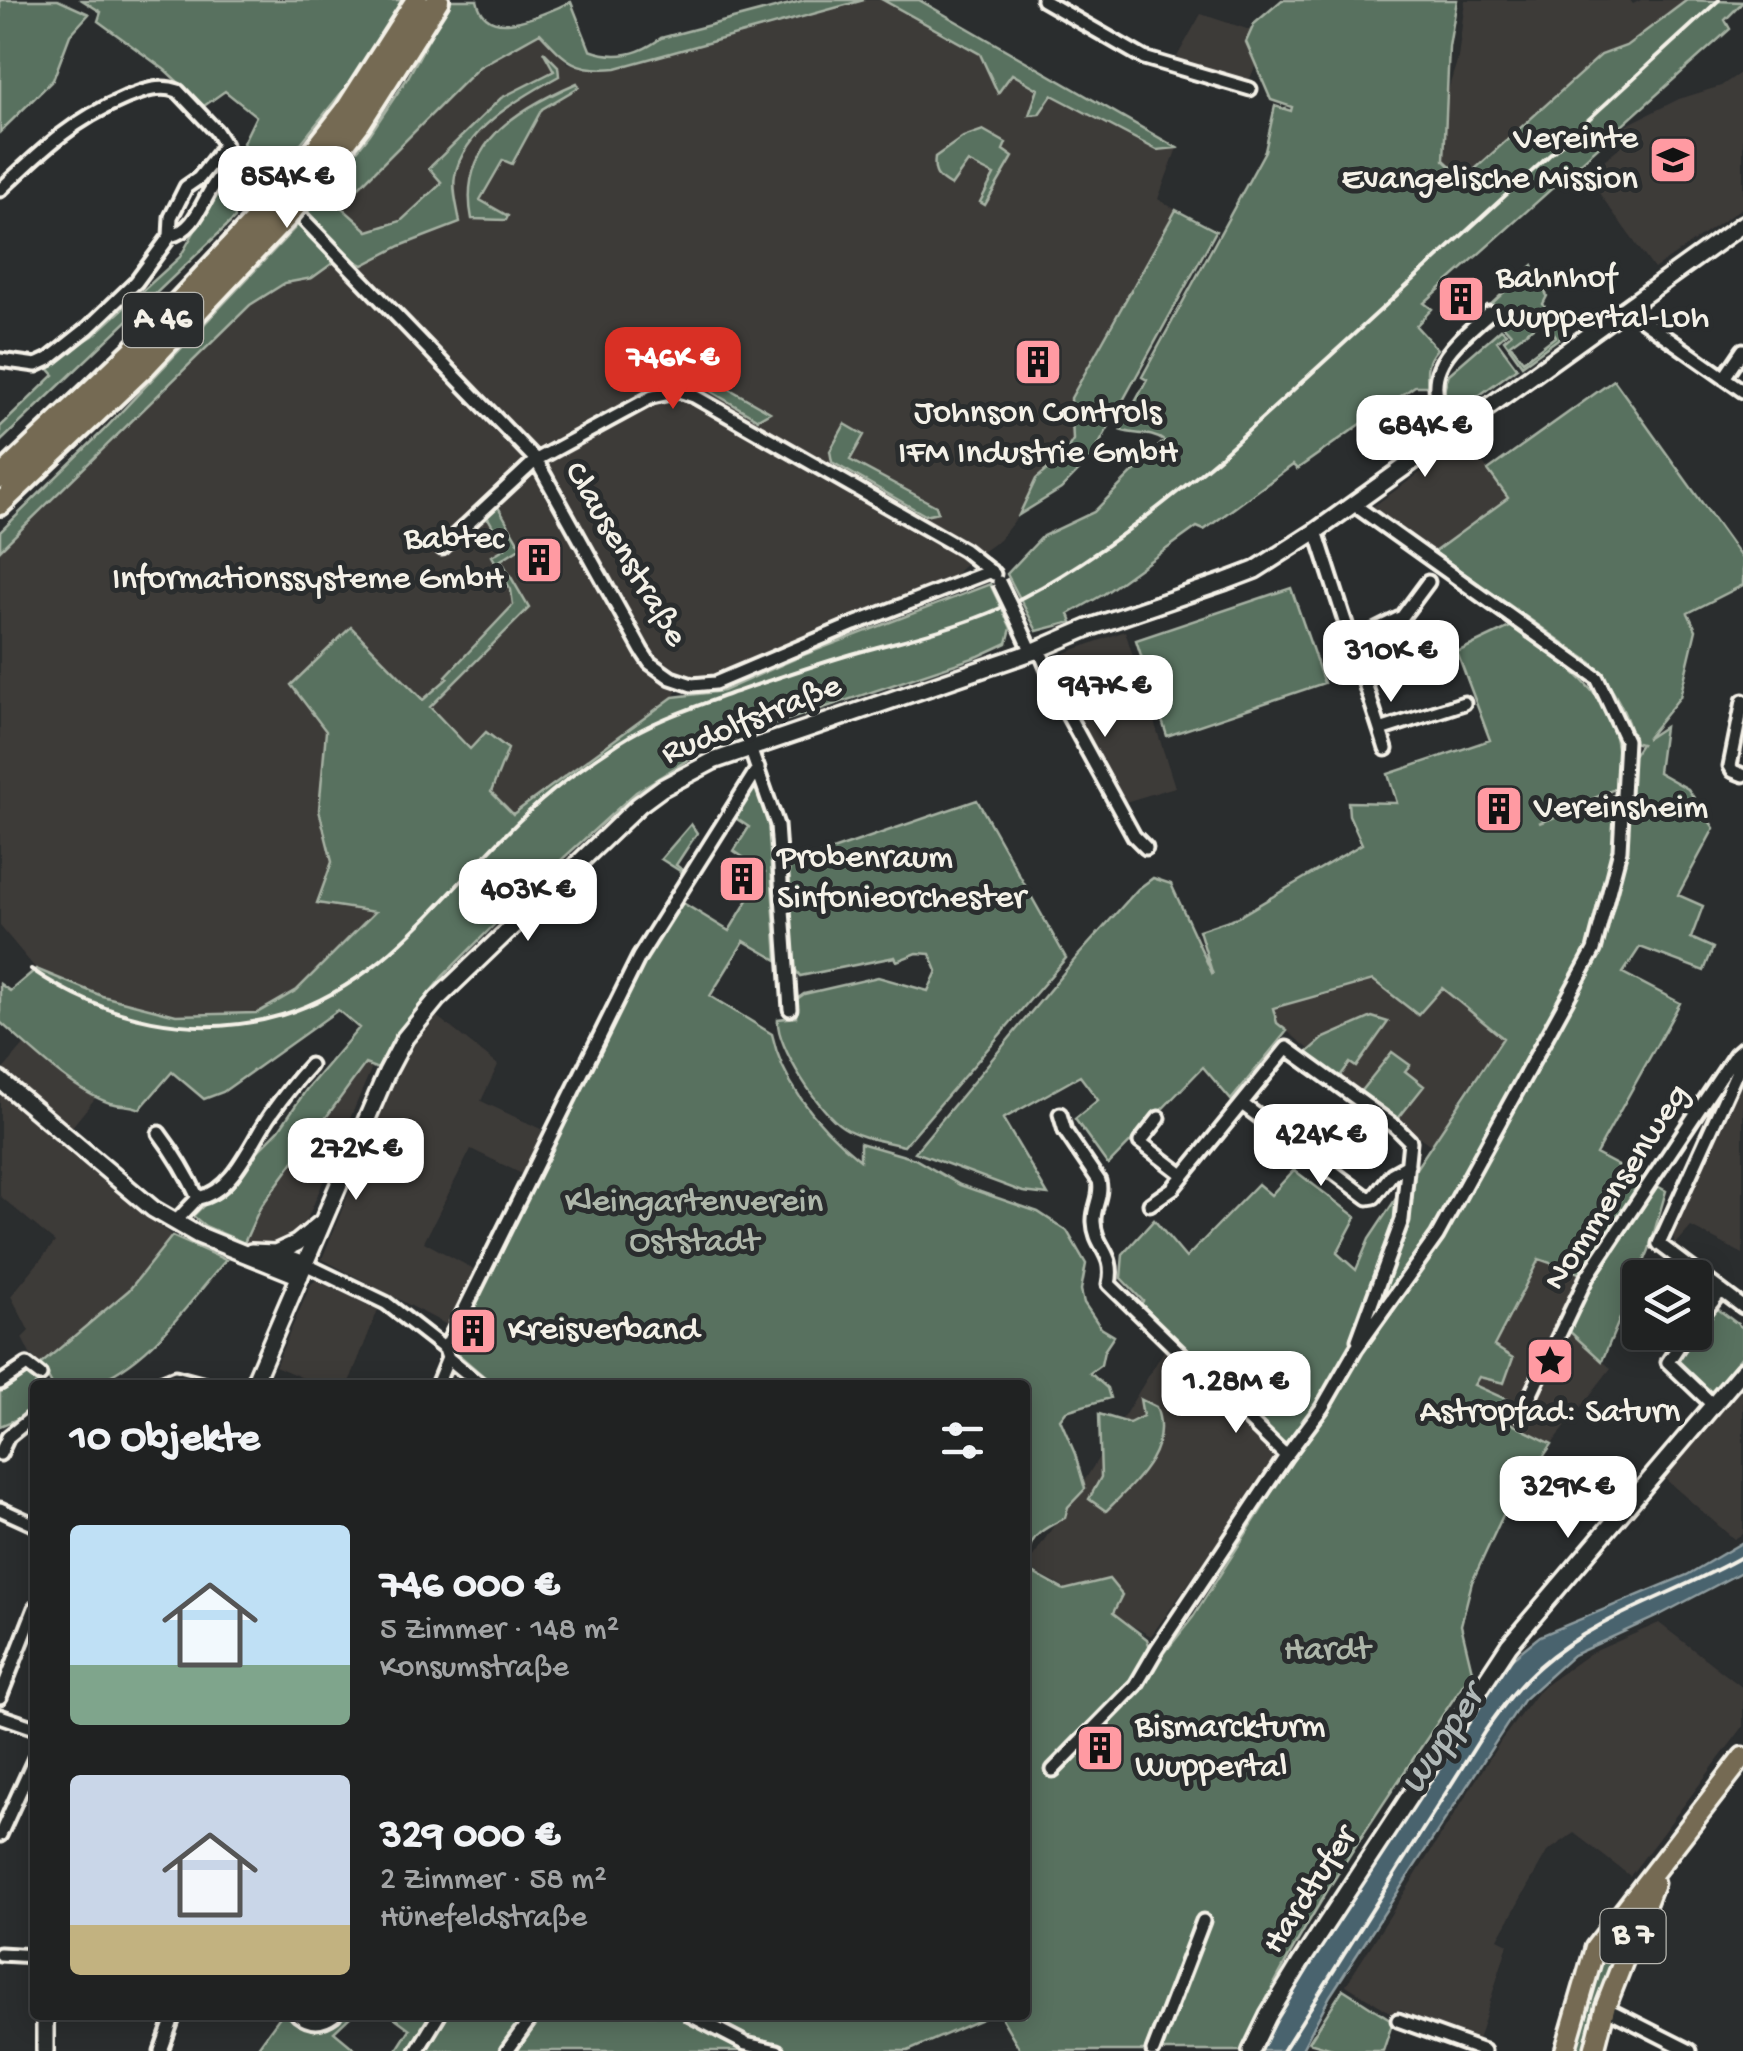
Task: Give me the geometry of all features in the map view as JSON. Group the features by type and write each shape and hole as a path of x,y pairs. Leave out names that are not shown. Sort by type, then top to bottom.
{"highway":[{"name":"A 46","path":"0,478 287,201 416,0"},
{"name":"A 46","path":"0,504 144,367 394,74 438,0"}],"main road":[{"name":"B 7","path":"1565,2051 1592,1956 1614,1921 1743,1756"},
{"name":"B 7","path":"1594,2051 1605,2008 1662,1864"},
{"path":"1614,1921 1627,1916 1635,1930"}],"street":[{"path":"1043,0 1144,58 1250,89"},
{"path":"0,190 54,139 90,114 145,90 175,89 225,145 199,178 186,187 171,217 170,236 136,282 80,335 36,365 0,360"},
{"name":"Clausenstraße","path":"170,236 191,226 206,194 226,169 241,162 251,164 536,460 642,651 660,671 681,682 715,683 854,624 995,576"},
{"name":"Rudolfstraße","path":"255,1380 386,1072 418,1020 639,805 688,773 750,748 1036,651 1088,628 1255,570 1316,531 1743,224"},
{"path":"1625,308 1743,391"},
{"path":"1453,432 1434,389 1437,370 1454,344 1488,313"},
{"path":"1724,378 1743,350"},
{"path":"442,548 536,460 652,397 680,392 694,396 964,550 995,576 1134,836 1146,848"},
{"path":"1052,1770 1142,1677 1286,1456 1322,1408 1356,1348 1437,1236 1594,950 1620,850 1627,753 1621,724 1588,669 1353,504"},
{"path":"1316,531 1386,749"},
{"path":"1352,642 1402,618 1428,582"},
{"path":"1743,701 1730,766 1743,775"},
{"path":"1380,730 1464,703"},
{"path":"750,748 777,825 790,1009"},
{"path":"439,1380 447,1354 638,957 758,768"},
{"path":"1150,1204 1161,1199 1183,1176 1284,1048 1410,1141 1402,1220 1356,1348"},
{"name":"Nommensenweg","path":"1521,1416 1587,1277 1743,1048"},
{"path":"1743,1058 1659,1244 1743,1307"},
{"path":"176,1222 198,1198 210,1196 236,1168 267,1119 310,1065"},
{"path":"0,1080 140,1198 176,1222 240,1252 303,1270 386,1302 476,1380"},
{"path":"1242,1104 1368,1198 1374,1197 1398,1168 1408,1166"},
{"path":"1060,1114 1065,1132 1102,1190 1094,1226 1110,1258 1109,1284 1286,1456"},
{"path":"1159,1118 1140,1142 1183,1176"},
{"path":"159,1133 174,1148 198,1198"},
{"path":"240,1252 274,1253 297,1243 326,1219"},
{"path":"274,1253 303,1270"},
{"path":"1712,1302 1721,1291"},
{"path":"1676,1350 1668,1362 1713,1405"},
{"path":"0,1382 27,1366 40,1375"},
{"name":"Hardtufer","path":"1251,2051 1301,1962 1493,1667 1743,1370"},
{"path":"0,1454 15,1429 30,1418"},
{"path":"0,1509 30,1523"},
{"path":"0,1697 30,1621"},
{"path":"0,1716 30,1726"},
{"path":"0,1835 30,1769"},
{"path":"1153,2051 1203,1921"},
{"path":"0,1954 30,1956"},
{"path":"1605,2008 1690,2051"},
{"path":"45,2020 45,2051"},
{"path":"160,2051 172,2020"},
{"path":"418,2051 436,2020"},
{"path":"506,2051 529,2020"},
{"path":"700,2020 746,2044 778,2051"},
{"path":"1398,2020 1484,2051"}],"shaded area":[{"path":"864,0 883,0 980,54 997,92 1011,73 1038,90 1030,115 1051,95 1157,150 1177,148 1158,199 1176,210 1071,398 1073,440 1062,457 1036,479 1019,515 999,540 961,567 955,578 736,668 704,677 687,675 673,697 513,815 491,792 470,749 351,628 291,685 326,730 319,810 332,862 376,911 297,990 257,1013 176,1015 102,996 36,969 0,926 3,545 163,393 340,206 479,67 540,33 568,63 590,69 616,68"},
{"path":"1465,0 1630,0 1633,4 1641,0 1687,0 1626,46 1601,55 1464,179 1444,161 1447,94 1458,58"},
{"path":"1201,14 1250,30 1247,39 1256,64 1249,81 1174,62"},
{"name":"Vereinte Evangelische Mission","path":"1743,71 1743,207 1654,269 1586,175 1621,146 1614,139 1627,125 1679,99 1721,86"},
{"path":"1466,440 1508,498 1434,552 1371,508"},
{"path":"1125,631 1175,787 1122,803 1056,664 1060,655"},
{"path":"1373,980 1442,988 1503,1038 1432,1146 1306,1054 1309,1049 1277,1023 1272,1009"},
{"path":"435,1015 498,1065 481,1101 547,1132 524,1175 471,1149 424,1242 479,1272 451,1327 322,1259 394,1081 421,1031"},
{"path":"25,1044 97,1096 71,1128 2,1071"},
{"path":"365,1064 372,1067 306,1222 281,1241 244,1243 259,1208"},
{"path":"1743,1074 1743,1254 1691,1227 1675,1245 1673,1233"},
{"path":"0,1094 172,1236 129,1290 41,1364 22,1338 29,1331 11,1296 55,1242 0,1196"},
{"path":"1539,1259 1583,1274 1591,1283 1602,1361 1611,1368 1552,1444 1509,1422 1519,1404 1474,1386"},
{"path":"316,1280 378,1310 350,1380 307,1380 275,1366"},
{"path":"1165,1349 1278,1458 1151,1636 1030,1569 1030,1561"},
{"path":"1743,1386 1743,1534 1734,1539 1664,1478"},
{"path":"1659,1623 1743,1688 1743,1727 1630,1876 1574,1833 1547,1852 1498,1939 1508,1944 1477,2043 1419,2021 1400,2009 1395,2015 1346,1985 1502,1739 1540,1689 1589,1654"}],"green space":[{"path":"0,0 58,0 89,14 70,35 53,80 0,132"},
{"path":"82,0 403,0 370,57 277,173 248,152 243,143 256,116 225,91 204,106 165,70 98,21 101,12"},
{"path":"450,0 477,0 492,21 504,23 532,18 571,2 590,50 618,55 636,52 661,38 805,0 864,0 616,68 581,66 557,51 540,33 479,67 340,206 368,231 401,221 442,183 429,168 501,98 554,71 543,51 558,66 559,76 496,116 460,159 454,182 460,223 363,265 344,255 312,278 285,283 250,305 0,550 0,532 103,431 296,227 370,134 408,77"},
{"path":"883,0 919,0 1177,148 1157,150 1052,95 1039,114 1029,115 1038,89 1012,74 998,93 980,54"},
{"path":"1282,0 1457,0 1449,47 1444,160 1464,179 1601,55 1626,46 1687,0 1743,2 1725,20 1730,29 1424,303 1432,309 1416,326 1437,349 1428,366 1428,386 1415,386 1297,469 1293,465 1204,530 1197,527 1104,594 1069,614 1072,622 1037,631 1007,574 1043,536 1094,512 1164,441 1120,430 1147,380 1142,377 1265,151 1275,106 1291,111 1292,107 1271,100 1246,42 1254,24"},
{"path":"577,83 579,87 542,109 512,164 503,160 480,200 508,216 506,220 472,219 470,193 474,170 496,133 533,105"},
{"path":"983,130 1006,143 1003,150 1013,157 985,205 980,202 994,175 968,162 951,186 935,172 935,157 963,137"},
{"path":"238,173 246,173 255,181 255,194 242,205 233,206 235,218 0,442 0,427 54,375 46,366 93,336 180,257 218,190"},
{"path":"1176,210 1216,231 1092,457 1061,489 1019,515 1036,479 1062,457 1073,440 1071,398"},
{"path":"1533,265 1547,296 1543,304 1546,309 1536,325 1510,344 1523,361 1556,336 1549,326 1554,320 1565,334 1522,365 1504,340 1511,334 1487,308"},
{"path":"1501,329 1506,333 1497,341 1517,368 1448,418 1443,394 1449,374"},
{"path":"677,354 731,382 728,388 770,412 758,419 705,388 675,380 670,363"},
{"name":"Hardt","path":"1614,380 1743,560 1743,585 1688,613 1696,630 1680,697 1646,739 1664,727 1658,772 1688,789 1714,828 1678,895 1703,906 1691,938 1713,948 1704,971 1640,947 1623,973 1680,1003 1596,1154 1666,1191 1649,1250 1645,1260 1622,1260 1622,1314 1602,1361 1568,1330 1591,1283 1582,1274 1539,1259 1494,1346 1513,1358 1504,1383 1479,1377 1474,1385 1519,1405 1510,1423 1552,1444 1504,1513 1472,1582 1461,1625 1472,1671 1319,1904 1242,2051 1021,2051 1003,2020 1030,2020 1030,1574 1064,1590 1109,1579 1122,1595 1113,1613 1147,1639 1156,1664 1193,1617 1293,1453 1292,1436 1283,1445 1141,1304 1143,1301 1121,1278 1123,1254 1154,1220 1186,1258 1258,1184 1271,1195 1294,1170 1356,1217 1337,1253 1356,1270 1369,1239 1503,1038 1442,988 1418,1015 1373,980 1273,1008 1277,1023 1287,1031 1231,1100 1203,1067 1108,1165 1075,1119 1098,1100 1080,1076 1003,1119 1048,1195 1023,1192 915,1152 1076,958 1138,889 1153,878 1171,884 1213,975 1199,930 1238,917 1362,844 1349,815 1348,802 1397,803 1388,774 1490,740 1457,652 1512,626 1576,674 1605,710 1618,758 1617,788 1539,823 1628,790 1633,756 1641,744 1633,742 1623,710 1592,663 1434,552 1508,498 1488,470"},
{"path":"845,424 864,435 850,460 936,506 938,512 925,515 832,462 830,451"},
{"path":"497,505 521,547 501,560 529,608 430,707 470,749 486,732 508,749 491,792 513,814 673,697 723,691 801,656 990,584 1011,628 1007,643 979,656 710,746 636,792 535,884 443,976 394,1037 378,1069 365,1064 260,1208 244,1243 205,1226 193,1216 279,1130 306,1090 359,1028 338,1010 223,1092 204,1099 172,1072 140,1109 110,1103 81,1089 0,1022 0,984 10,991 36,969 102,996 176,1015 257,1013 297,990 375,912 317,903 332,862 319,810 326,731 291,685 351,627 423,700 448,678 513,605 511,590 492,556 505,548 488,518 475,526"},
{"path":"1291,588 1324,683 1167,736 1136,640"},
{"name":"Kleingartenverein Oststadt","path":"756,788 768,821 777,960 744,941 710,996 772,1034 785,1071 805,1104 860,1160 860,1143 915,1159 960,1185 1038,1212 1067,1231 1086,1264 1081,1290 1084,1303 1101,1328 1114,1336 1101,1365 1090,1373 1107,1388 1110,1398 1066,1411 1060,1419 1085,1489 1068,1507 1065,1518 1043,1530 1030,1549 1030,1380 488,1380 451,1348 645,956 678,900 729,931 765,872 734,851 749,827 734,817 749,791"},
{"path":"977,800 1066,958 904,1146 857,1134 834,1120 812,1094 791,1061 778,1019 796,1017 797,999 804,994 878,977 928,991 937,971 930,954 917,953 897,961 895,957 800,976 794,968 789,865"},
{"path":"691,824 697,833 676,865 683,873 661,859"},
{"path":"1372,1017 1388,1022 1356,1067 1350,1063 1338,1079 1306,1054 1324,1038"},
{"path":"1392,1052 1410,1065 1405,1071 1424,1086 1397,1120 1360,1092"},
{"path":"172,1236 226,1260 166,1330 132,1362 100,1380 49,1380 41,1364 129,1290"},
{"path":"1715,1307 1743,1328 1743,1355 1710,1393 1683,1370 1677,1358 1683,1350 1712,1350"},
{"path":"30,1374 35,1380 30,1380 30,1414 0,1426 0,1392"},
{"path":"1140,1399 1156,1407 1160,1423 1155,1451 1148,1465 1106,1511 1089,1499 1101,1477 1099,1414 1129,1423 1143,1416"},
{"path":"1625,1923 1629,1928 1584,2051 1572,2051 1599,1955"},
{"path":"1343,1989 1393,2021 1383,2051 1339,2051 1309,2042"},
{"path":"277,2020 294,2020 315,2028 347,2020 334,2032 357,2051 255,2051"},
{"path":"398,2020 979,2020 908,2051 396,2051 410,2029"}],"water":[{"path":"1743,1542 1743,1571 1573,1655 1523,1700 1330,1996 1301,2051 1259,2051 1431,1775 1510,1660 1540,1636 1687,1575"}],"railway":[{"path":"31,969 89,1001 152,1021 217,1026 282,1015 318,1001 379,962 534,807 633,734 776,678 976,618 1040,588 1135,525 1221,456 1719,0"},
{"path":"1283,2051 1485,1731 1525,1681 1587,1633 1743,1556"}],"place":[{"name":"Vereinte Evangelische Mission","path":"1673,160"},
{"name":"Bahnhof Wuppertal-Loh","path":"1461,299"},
{"name":"Johnson Controls IFM Industrie GmbH","path":"1038,362"},
{"name":"Babtec Informationssysteme GmbH","path":"539,560"},
{"name":"Vereinsheim","path":"1499,809"},
{"name":"Probenraum Sinfonieorchester","path":"742,879"},
{"name":"Kreisverband","path":"473,1331"},
{"name":"Astropfad: Saturn","path":"1550,1361"},
{"name":"Bismarckturm Wuppertal","path":"1100,1748"}],"water label":[{"name":"Wupper","path":"1444,1741"}]}
